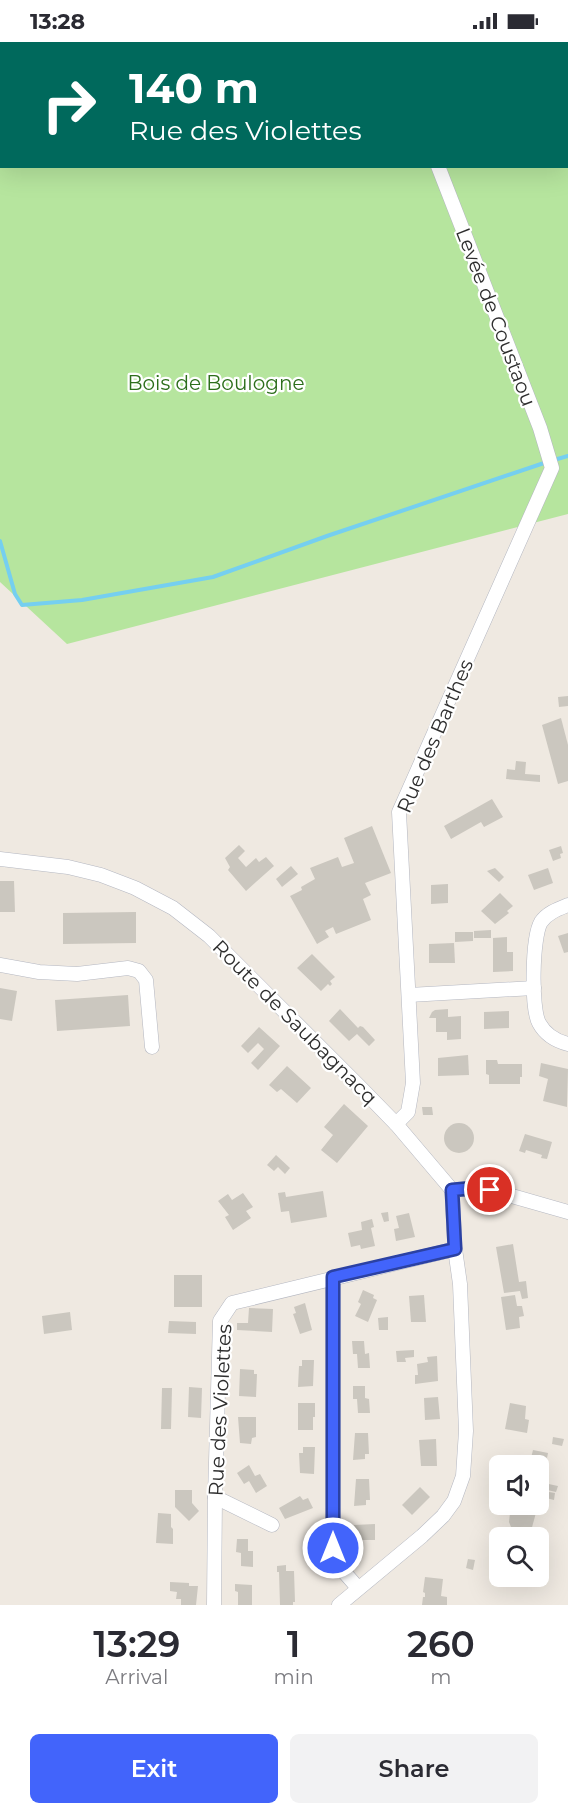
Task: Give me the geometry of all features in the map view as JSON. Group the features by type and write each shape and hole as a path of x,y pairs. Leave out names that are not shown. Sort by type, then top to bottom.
{"street":[{"name":"Levée de Coustaou","path":"439,168 548,452 552,468"},
{"name":"Rue des Barthes","path":"396,1124 408,1112 413,1083 399,812 552,468"},
{"name":"Route de Saubagnacq","path":"0,859 68,867 101,875 135,888 173,908 209,936 396,1124 452,1190"},
{"path":"568,905 554,910 542,920 536,932 534,988 538,1021 549,1035 568,1044"},
{"path":"0,965 48,973 77,974 128,968 139,971 146,980 152,1047"},
{"path":"410,995 534,988"},
{"path":"339,1605 443,1516 454,1501 463,1476 466,1431 460,1284 455,1249 452,1190 475,1188 490,1190 568,1212"},
{"name":"Rue des Violettes","path":"214,1605 220,1320 232,1303 455,1249"},
{"path":"333,1277 333,1548 338,1565 358,1588"},
{"path":"215,1497 272,1524"}],"green space":[{"name":"Bois de Boulogne","path":"0,168 568,168 568,514 67,644 0,582"}],"building":[{"path":"568,696 568,706 559,707 558,697"},
{"path":"561,718 568,745 568,781 558,784 542,725"},
{"path":"516,761 526,762 525,774 540,775 540,782 506,779 507,769 515,770"},
{"path":"492,799 503,817 484,827 481,822 451,839 444,826"},
{"path":"372,826 391,873 365,883 371,895 363,899 371,920 336,934 333,927 325,931 329,937 317,944 290,896 315,879 310,868 338,857 342,867 354,863 344,838"},
{"path":"239,845 245,851 238,858 246,867 256,858 259,862 266,857 274,866 246,891 228,870 230,867 225,858"},
{"path":"561,846 563,853 560,854 561,858 553,861 549,850"},
{"path":"291,866 298,874 282,887 276,879"},
{"path":"495,868 504,877 499,882 487,871"},
{"path":"548,868 553,883 534,890 528,875"},
{"path":"0,881 14,881 15,912 0,912"},
{"path":"448,884 448,903 431,904 431,885"},
{"path":"500,893 513,906 507,911 509,913 495,924 481,911"},
{"path":"136,912 136,943 63,944 63,913"},
{"path":"491,930 491,938 474,938 474,931"},
{"path":"455,932 473,932 473,941 455,942"},
{"path":"568,933 568,952 564,953 558,936"},
{"path":"507,937 507,952 513,952 513,971 493,972 493,938"},
{"path":"454,943 455,963 429,963 429,944"},
{"path":"312,954 335,977 330,981 332,984 330,986 328,984 321,991 297,968"},
{"path":"0,988 17,991 12,1021 0,1019"},
{"path":"128,995 130,1026 57,1031 55,1000"},
{"path":"340,1009 358,1028 363,1027 375,1040 369,1046 357,1034 349,1041 329,1021"},
{"path":"448,1009 448,1017 461,1016 461,1039 447,1040 447,1032 436,1032 436,1018 429,1018 435,1010"},
{"path":"509,1011 509,1028 484,1029 484,1012"},
{"path":"259,1027 280,1046 258,1070 251,1063 264,1049 258,1043 248,1053 241,1046"},
{"path":"468,1055 469,1075 438,1076 438,1058"},
{"path":"486,1060 497,1060 498,1064 522,1064 520,1084 489,1084"},
{"path":"541,1063 568,1069 567,1107 543,1101 548,1079 539,1076"},
{"path":"287,1066 311,1088 297,1103 281,1089 277,1092 269,1085"},
{"path":"344,1104 368,1126 337,1163 321,1150 333,1135 324,1127"},
{"path":"422,1107 432,1107 433,1115 423,1115"},
{"path":"459,1123 470,1127 474,1138 470,1149 459,1153 448,1149 444,1138 448,1127"},
{"path":"525,1134 552,1142 547,1159 526,1150 525,1153 519,1151"},
{"path":"276,1155 290,1168 285,1174 278,1167 274,1171 267,1165"},
{"path":"323,1191 327,1217 291,1223 289,1211 281,1212 278,1193 285,1192 286,1197"},
{"path":"243,1193 253,1207 246,1211 251,1218 233,1230 225,1217 229,1215 218,1201 228,1194 232,1200"},
{"path":"388,1212 389,1221 384,1222 381,1213"},
{"path":"409,1213 415,1237 396,1241 394,1229 399,1228 396,1216"},
{"path":"372,1219 374,1227 371,1228 375,1246 361,1249 360,1245 351,1247 348,1233 362,1230 361,1222"},
{"path":"513,1244 519,1282 526,1281 528,1298 522,1299 520,1291 504,1293 496,1247"},
{"path":"174,1275 202,1275 202,1307 174,1307"},
{"path":"363,1290 374,1295 373,1298 377,1300 368,1322 355,1316 361,1304 358,1302"},
{"path":"424,1295 426,1322 411,1322 409,1296"},
{"path":"515,1295 517,1306 522,1306 524,1316 519,1317 520,1328 506,1330 501,1297"},
{"path":"305,1303 312,1330 300,1334 293,1314 296,1313 294,1307"},
{"path":"249,1308 273,1309 272,1332 237,1330 237,1323 248,1323"},
{"path":"70,1312 72,1330 44,1334 42,1316"},
{"path":"388,1317 388,1330 379,1330 378,1318"},
{"path":"169,1321 196,1322 196,1334 168,1333"},
{"path":"352,1341 364,1341 365,1354 369,1353 370,1368 358,1368 357,1354 353,1354"},
{"path":"414,1350 414,1357 405,1358 406,1362 397,1362 396,1351"},
{"path":"437,1356 438,1381 415,1384 415,1375 418,1375 417,1364 428,1362 427,1357"},
{"path":"302,1360 314,1360 313,1386 298,1387 299,1366 302,1366"},
{"path":"240,1369 254,1370 254,1374 257,1374 256,1397 239,1396"},
{"path":"353,1386 365,1386 365,1398 369,1399 370,1413 358,1413 357,1399 353,1399"},
{"path":"189,1387 202,1388 201,1418 188,1417"},
{"path":"162,1388 172,1388 171,1429 161,1429"},
{"path":"438,1397 440,1419 425,1420 424,1398"},
{"path":"298,1403 315,1403 313,1430 298,1430"},
{"path":"510,1403 526,1406 525,1419 529,1420 527,1433 505,1429"},
{"path":"238,1417 256,1417 256,1437 252,1438 251,1444 240,1443"},
{"path":"355,1433 368,1433 369,1454 365,1454 365,1459 353,1460"},
{"path":"553,1437 564,1439 562,1446 552,1444"},
{"path":"436,1439 437,1466 421,1466 419,1440"},
{"path":"303,1447 315,1447 314,1474 300,1473 299,1453 303,1453"},
{"path":"533,1450 548,1453 548,1455 532,1455"},
{"path":"249,1465 255,1476 260,1474 267,1486 256,1493 249,1481 244,1484 237,1473"},
{"path":"356,1479 369,1479 370,1500 366,1500 366,1505 354,1506"},
{"path":"549,1484 558,1486 556,1492 549,1490"},
{"path":"420,1487 430,1497 412,1515 402,1505"},
{"path":"175,1490 192,1490 192,1503 199,1511 189,1521 175,1507"},
{"path":"549,1492 555,1493 554,1500 549,1499"},
{"path":"300,1496 303,1500 308,1498 313,1508 285,1519 279,1508"},
{"path":"158,1513 171,1514 173,1544 156,1543"},
{"path":"510,1515 535,1515 532,1527 511,1527"},
{"path":"375,1524 375,1540 358,1540 358,1536 355,1536 354,1525"},
{"path":"237,1539 248,1539 248,1551 253,1551 253,1567 241,1566 241,1553 236,1552"},
{"path":"468,1559 475,1560 473,1570 466,1568"},
{"path":"286,1565 286,1571 294,1571 295,1602 293,1605 280,1605 277,1566"},
{"path":"425,1577 443,1579 441,1596 447,1597 447,1605 422,1605 423,1597 425,1597 423,1592"},
{"path":"170,1582 198,1586 196,1605 181,1605 181,1599 176,1599 177,1592 170,1591"},
{"path":"235,1584 252,1585 252,1605 238,1605 238,1592 235,1591"}],"waterway":[{"path":"554,460 568,456"},
{"path":"0,541 15,594 22,605 82,600 213,577 547,462"}],"route":[{"path":"333,1548 333,1277 455,1249 452,1190 475,1188 490,1190"}]}
